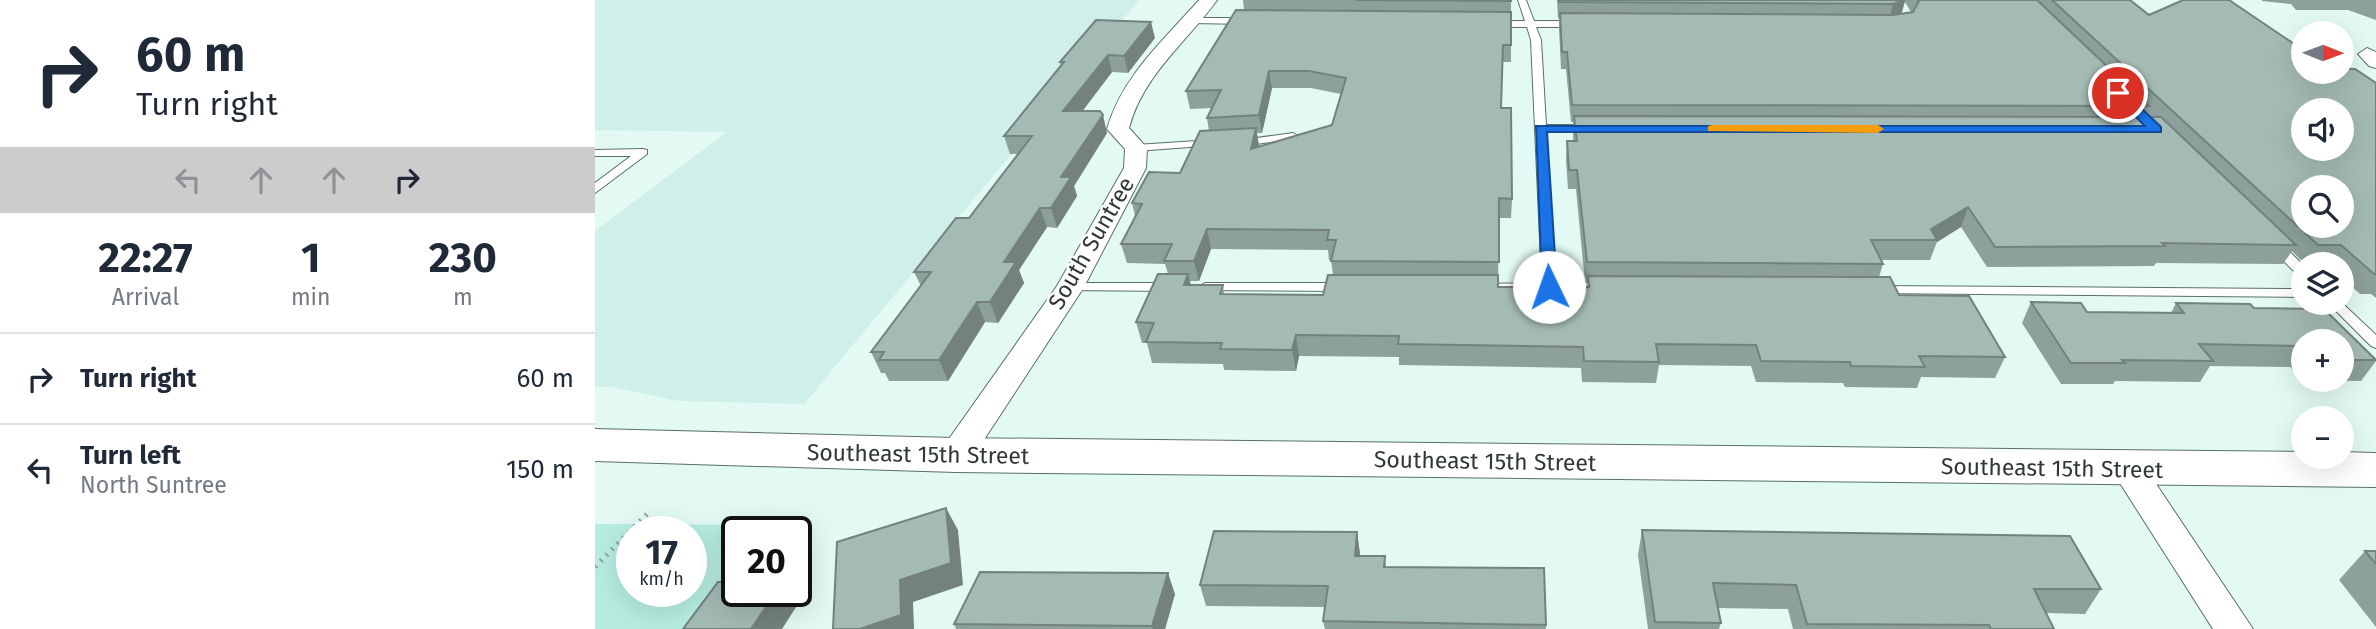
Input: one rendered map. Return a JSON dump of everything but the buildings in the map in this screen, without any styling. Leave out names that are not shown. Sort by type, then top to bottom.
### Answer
[{"type":"main road","name":"Southeast 15th Street","points":[[595,445],[956,455],[2376,470]]},
{"type":"street","name":"South Suntree","points":[[956,455],[1070,287],[1135,168],[1136,148],[1118,129],[1121,110],[1157,60],[1208,0]]},
{"type":"street","points":[[2128,469],[2234,629]]},
{"type":"lane","points":[[1467,287],[1556,287],[1541,128],[1536,40],[1522,0]]},
{"type":"lane","points":[[1192,20],[1260,21]]},
{"type":"lane","points":[[1489,23],[1585,24]]},
{"type":"lane","points":[[1541,128],[1597,128]]},
{"type":"lane","points":[[1136,148],[1185,142],[1229,143],[1293,136]]},
{"type":"lane","points":[[595,153],[643,152],[595,189]]},
{"type":"lane","points":[[2264,234],[2291,260]]},
{"type":"lane","points":[[1070,287],[1357,287]]},
{"type":"lane","points":[[1856,290],[2291,293]]},
{"type":"lane","points":[[2347,315],[2376,343]]},
{"type":"path","points":[[595,568],[647,514]]},
{"type":"shaded area","points":[[595,0],[1139,0],[804,404],[679,401],[612,387],[595,387],[595,231],[727,132],[595,130]]},
{"type":"green space","points":[[595,524],[616,524],[616,607],[707,607],[707,525],[721,525],[721,595],[696,629],[595,629]]},
{"type":"slow traffic","points":[[1713,129],[1878,129]]},
{"type":"route","points":[[1549,287],[1541,128],[2156,130],[2118,93]]}]
